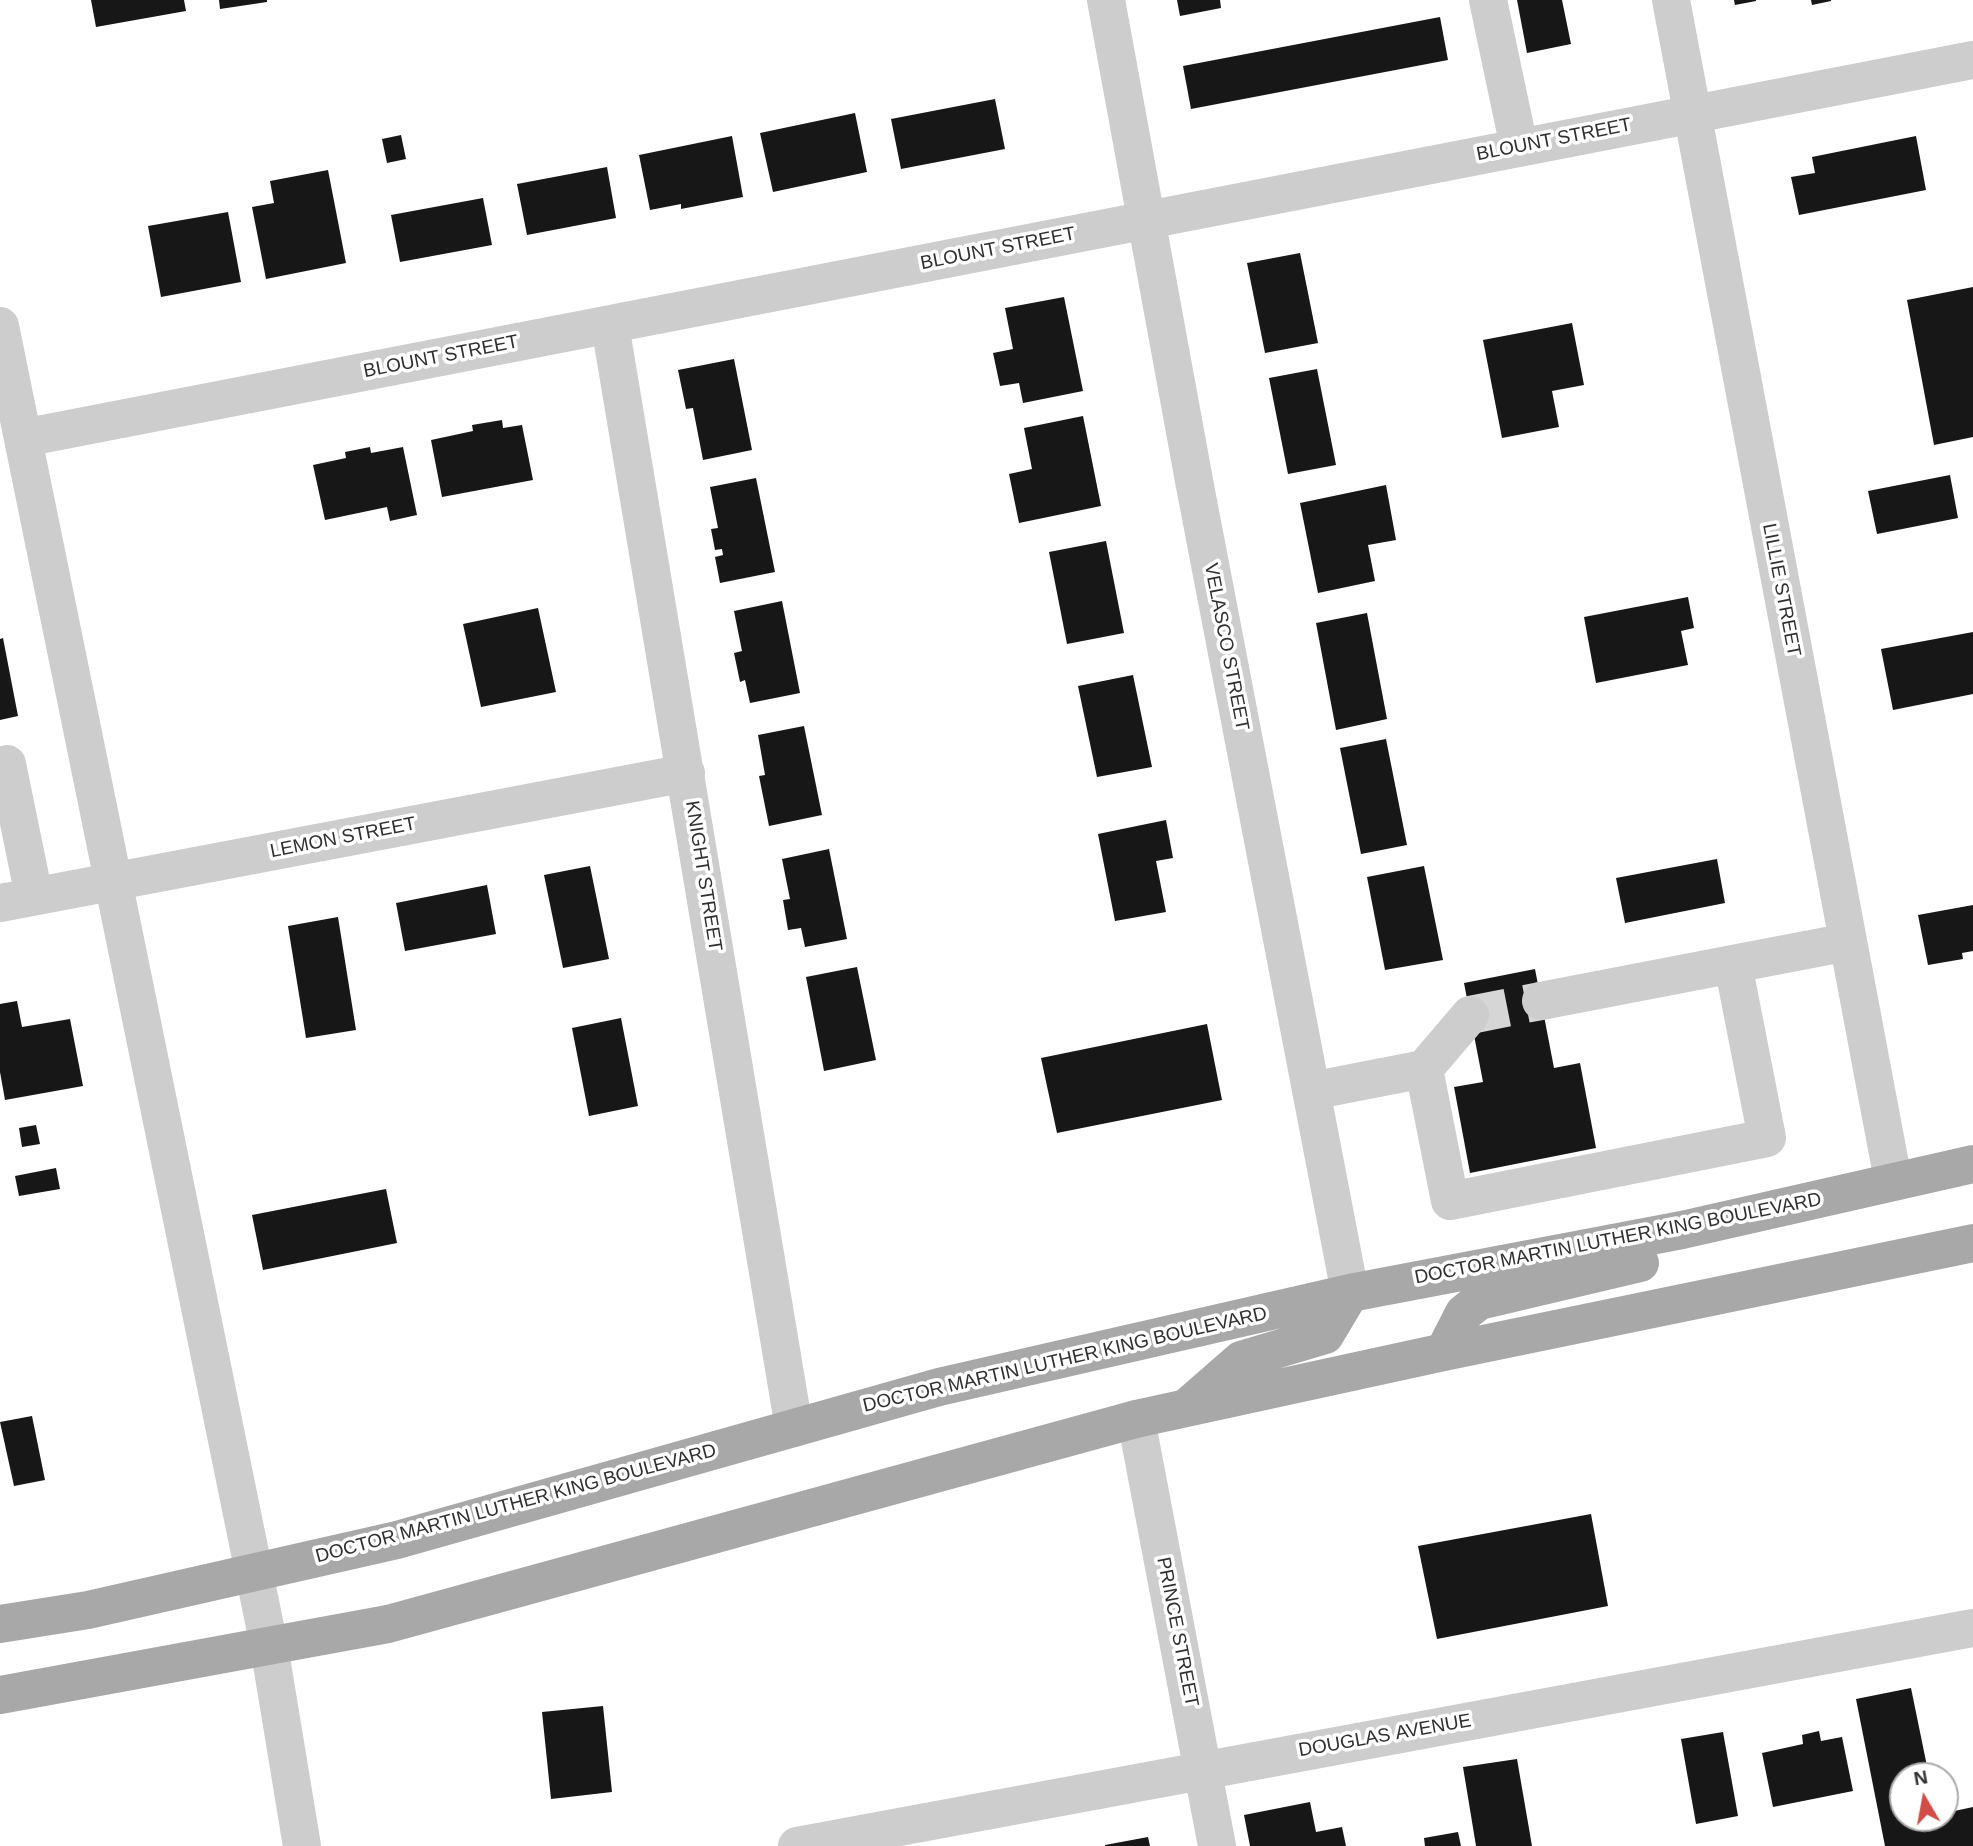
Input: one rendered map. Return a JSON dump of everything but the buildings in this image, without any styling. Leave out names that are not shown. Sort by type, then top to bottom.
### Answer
[{"type":"main road","name":"DOCTOR MARTIN LUTHER KING BOULEVARD","points":[[0,1624],[88,1610],[397,1540],[939,1387],[1350,1293],[1682,1230],[1973,1164]]},
{"type":"main road","points":[[1444,1352],[1464,1313],[1479,1301],[1652,1260],[1682,1230]]},
{"type":"main road","points":[[0,1695],[388,1624],[1136,1419],[1973,1242]]},
{"type":"main road","points":[[1185,1410],[1241,1360],[1325,1335],[1350,1293]]},
{"type":"street","name":"VELASCO STREET","points":[[1106,0],[1195,486],[1350,1293]]},
{"type":"street","points":[[1488,0],[1518,147]]},
{"type":"street","name":"LILLIE STREET","points":[[1671,0],[1893,1181]]},
{"type":"street","name":"BLOUNT STREET","points":[[23,438],[1973,60]]},
{"type":"street","name":"KNIGHT STREET","points":[[610,325],[794,1428]]},
{"type":"street","points":[[0,326],[269,1646],[302,1846]]},
{"type":"street","points":[[7,764],[17,899]]},
{"type":"street","name":"LEMON STREET","points":[[17,899],[686,773]]},
{"type":"street","points":[[1541,1001],[1848,942]]},
{"type":"street","points":[[1424,1069],[1450,1201],[1767,1138],[1733,964]]},
{"type":"street","points":[[1311,1091],[1424,1069],[1470,1015]]},
{"type":"street","name":"PRINCE STREET","points":[[1136,1419],[1217,1846]]},
{"type":"street","name":"DOUGLAS AVENUE","points":[[797,1846],[1973,1628]]},
{"type":"tunnel","points":[[1470,1015],[1541,1001]]}]
